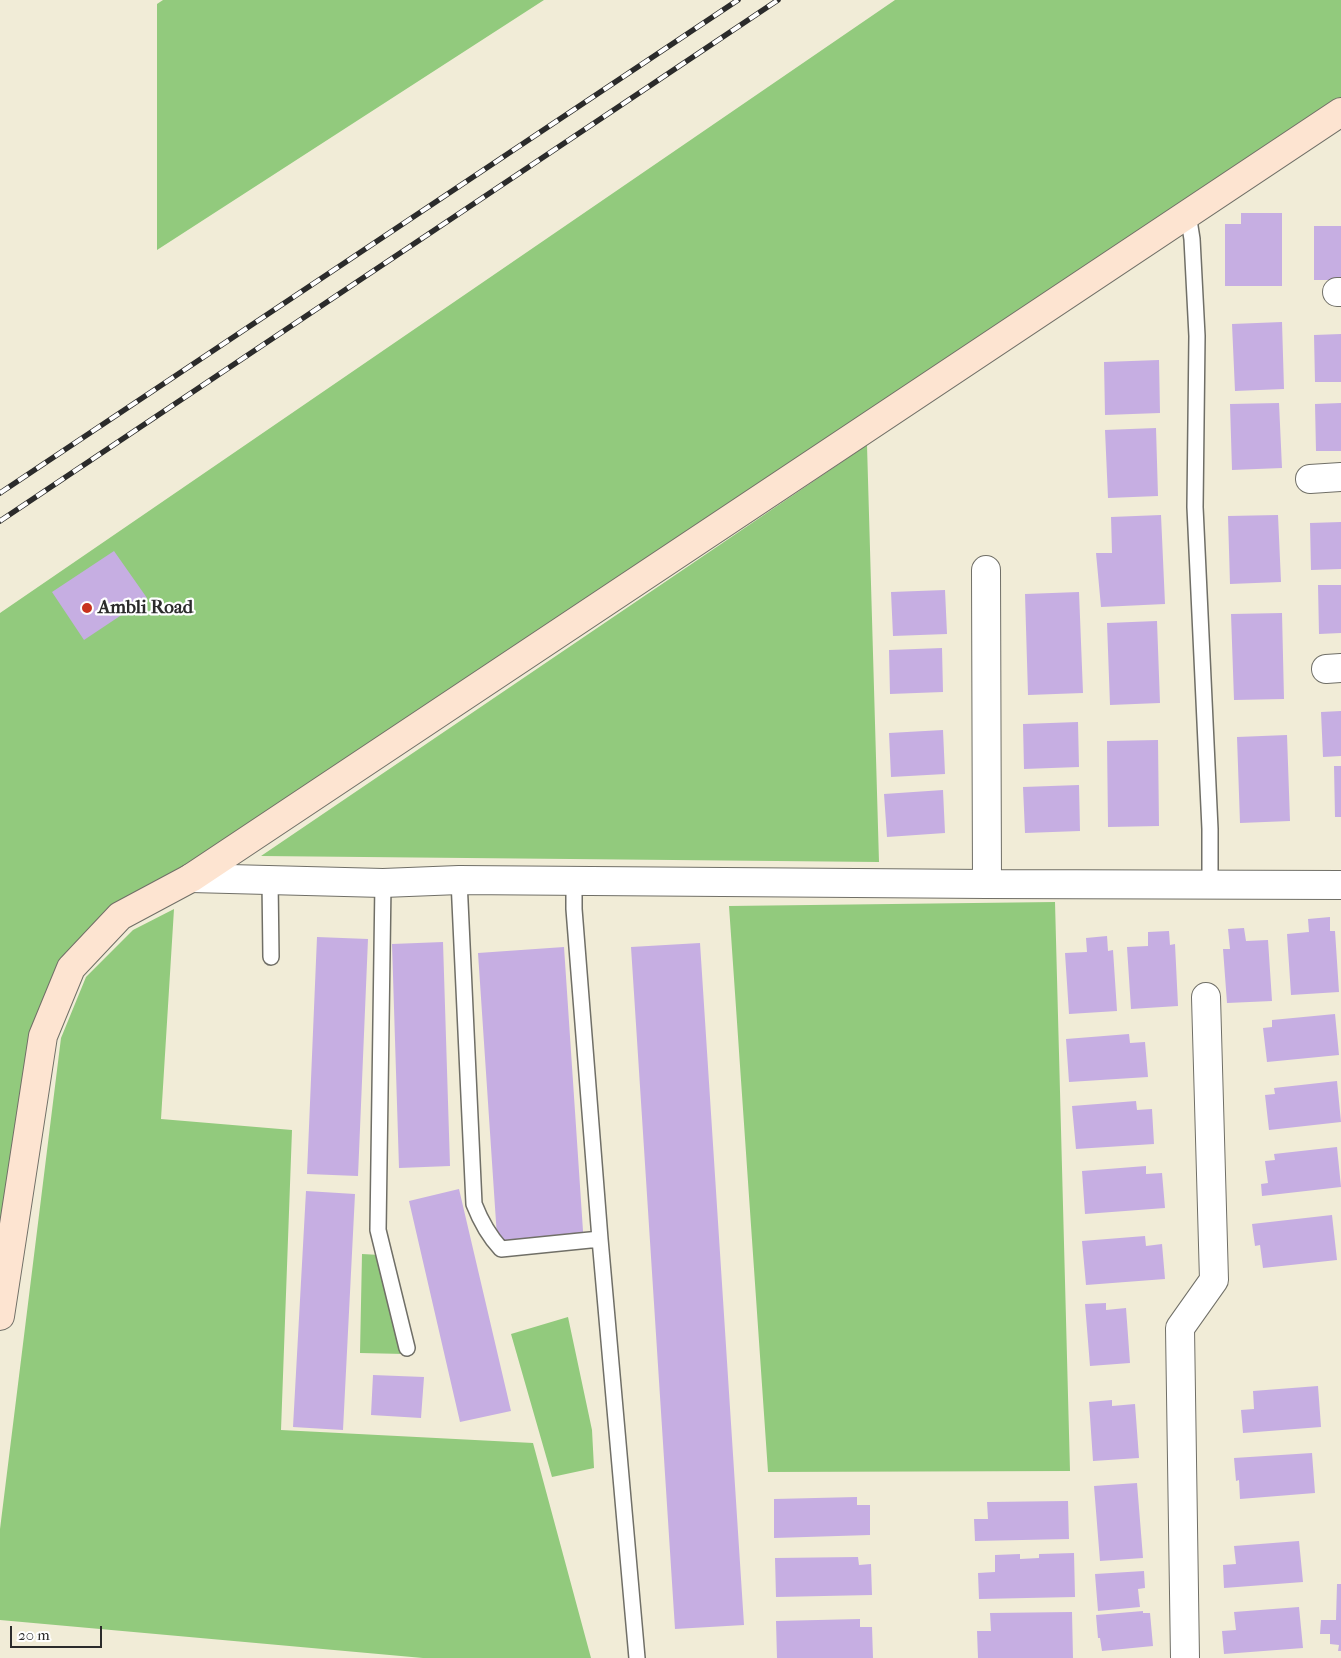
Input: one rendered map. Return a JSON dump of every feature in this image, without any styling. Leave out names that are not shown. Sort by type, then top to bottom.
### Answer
[{"type":"street","points":[[0,1316],[43,1036],[71,968],[120,916],[191,878],[1341,112]]},
{"type":"street","points":[[1310,479],[1341,478]]},
{"type":"street","points":[[986,570],[987,884]]},
{"type":"street","points":[[191,878],[383,883],[459,880],[1341,885]]},
{"type":"street","points":[[1184,1658],[1180,1328],[1214,1280],[1206,997]]},
{"type":"lane","points":[[1188,214],[1192,240],[1197,336],[1195,507],[1210,829],[1210,884]]},
{"type":"lane","points":[[270,880],[271,957]]},
{"type":"lane","points":[[459,880],[474,1204],[480,1220],[489,1236],[501,1249],[600,1239]]},
{"type":"lane","points":[[574,881],[574,909],[600,1239],[637,1658]]},
{"type":"lane","points":[[383,883],[378,1230],[408,1348]]},
{"type":"green space","points":[[163,0],[544,0],[157,250],[157,4]]},
{"type":"green space","points":[[895,0],[1341,0],[1341,104],[68,965],[0,1246],[0,613]]},
{"type":"green space","points":[[867,445],[879,862],[261,856]]},
{"type":"green space","points":[[1055,902],[1070,1471],[768,1472],[729,906]]},
{"type":"green space","points":[[174,909],[161,1119],[292,1130],[281,1430],[533,1443],[591,1658],[423,1658],[0,1620],[0,1529],[61,1038],[86,977],[133,930]]},
{"type":"green space","points":[[362,1254],[380,1255],[405,1354],[360,1353]]},
{"type":"green space","points":[[568,1317],[592,1430],[594,1468],[552,1477],[511,1334]]},
{"type":"building","points":[[1241,213],[1282,213],[1282,286],[1225,286],[1225,224],[1241,224]]},
{"type":"building","points":[[1314,226],[1341,226],[1341,280],[1314,280]]},
{"type":"building","points":[[1282,322],[1284,389],[1235,391],[1232,324]]},
{"type":"building","points":[[1341,334],[1341,382],[1315,382],[1314,335]]},
{"type":"building","points":[[1159,360],[1160,413],[1105,415],[1104,362]]},
{"type":"building","points":[[1279,403],[1282,468],[1232,470],[1230,404]]},
{"type":"building","points":[[1341,403],[1341,451],[1316,451],[1315,404]]},
{"type":"building","points":[[1156,428],[1158,496],[1108,498],[1105,430]]},
{"type":"building","points":[[1161,515],[1165,604],[1101,607],[1096,553],[1112,553],[1111,517]]},
{"type":"building","points":[[1278,515],[1281,582],[1230,584],[1228,516]]},
{"type":"building","points":[[1341,522],[1341,569],[1311,570],[1310,523]]},
{"type":"building","points":[[114,551],[147,598],[84,640],[52,592]]},
{"type":"building","points":[[1318,585],[1341,585],[1341,633],[1319,634]]},
{"type":"building","points":[[945,590],[947,634],[893,636],[891,592]]},
{"type":"building","points":[[1079,592],[1083,693],[1028,695],[1025,594]]},
{"type":"building","points":[[1282,613],[1284,699],[1234,700],[1231,614]]},
{"type":"building","points":[[1157,621],[1160,703],[1110,705],[1107,623]]},
{"type":"building","points":[[942,648],[943,692],[890,694],[889,650]]},
{"type":"building","points":[[1341,711],[1341,756],[1323,757],[1321,712]]},
{"type":"building","points":[[1078,722],[1079,767],[1024,769],[1023,724]]},
{"type":"building","points":[[943,730],[945,774],[891,777],[889,733]]},
{"type":"building","points":[[1287,735],[1290,821],[1240,823],[1237,737]]},
{"type":"building","points":[[1158,740],[1159,826],[1108,827],[1107,741]]},
{"type":"building","points":[[1334,766],[1341,766],[1341,817],[1335,817]]},
{"type":"building","points":[[1079,785],[1080,831],[1025,833],[1023,787]]},
{"type":"building","points":[[943,790],[945,833],[887,837],[884,794]]},
{"type":"building","points":[[1330,917],[1330,931],[1335,931],[1339,992],[1291,995],[1287,934],[1309,932],[1308,919]]},
{"type":"building","points":[[1244,928],[1246,941],[1268,940],[1272,1001],[1227,1003],[1223,949],[1230,949],[1228,929]]},
{"type":"building","points":[[1169,931],[1170,945],[1175,944],[1178,1006],[1131,1009],[1127,947],[1148,946],[1148,932]]},
{"type":"building","points":[[1107,936],[1108,951],[1113,950],[1117,1011],[1069,1014],[1065,953],[1087,952],[1086,938]]},
{"type":"building","points":[[317,937],[368,939],[358,1176],[307,1174]]},
{"type":"building","points":[[443,942],[450,1166],[399,1168],[392,944]]},
{"type":"building","points":[[700,943],[744,1625],[675,1629],[631,947]]},
{"type":"building","points":[[564,947],[584,1246],[498,1252],[478,953]]},
{"type":"building","points":[[1335,1014],[1339,1055],[1267,1062],[1263,1028],[1272,1027],[1272,1020]]},
{"type":"building","points":[[1129,1034],[1130,1043],[1145,1042],[1148,1077],[1069,1082],[1066,1039]]},
{"type":"building","points":[[1337,1081],[1341,1122],[1269,1130],[1265,1095],[1275,1094],[1274,1088]]},
{"type":"building","points":[[1136,1101],[1137,1110],[1152,1109],[1154,1144],[1076,1149],[1072,1106]]},
{"type":"building","points":[[1337,1147],[1341,1187],[1262,1196],[1261,1184],[1268,1183],[1265,1161],[1275,1160],[1274,1154]]},
{"type":"building","points":[[1146,1166],[1146,1174],[1162,1173],[1165,1208],[1085,1214],[1082,1171]]},
{"type":"building","points":[[459,1189],[511,1411],[460,1422],[409,1201]]},
{"type":"building","points":[[306,1191],[355,1194],[343,1430],[293,1427]]},
{"type":"building","points":[[1332,1215],[1337,1260],[1263,1268],[1260,1245],[1255,1246],[1252,1224]]},
{"type":"building","points":[[1145,1236],[1146,1246],[1162,1244],[1165,1279],[1086,1285],[1082,1241]]},
{"type":"building","points":[[1106,1303],[1106,1310],[1126,1308],[1130,1363],[1090,1366],[1085,1304]]},
{"type":"building","points":[[373,1375],[424,1377],[421,1418],[371,1415]]},
{"type":"building","points":[[1318,1386],[1321,1427],[1243,1433],[1241,1410],[1254,1409],[1253,1391]]},
{"type":"building","points":[[1112,1400],[1112,1406],[1135,1404],[1139,1458],[1093,1461],[1089,1402]]},
{"type":"building","points":[[1312,1453],[1315,1493],[1240,1499],[1239,1480],[1236,1481],[1234,1458]]},
{"type":"building","points":[[1137,1483],[1143,1558],[1100,1561],[1094,1486]]},
{"type":"building","points":[[857,1497],[857,1505],[870,1505],[870,1535],[774,1538],[774,1499]]},
{"type":"building","points":[[1068,1501],[1069,1539],[975,1541],[974,1519],[988,1519],[987,1502]]},
{"type":"building","points":[[1299,1541],[1303,1582],[1224,1588],[1223,1565],[1236,1564],[1234,1546]]},
{"type":"building","points":[[1074,1553],[1075,1597],[979,1599],[978,1573],[995,1572],[995,1555],[1020,1554],[1020,1559],[1039,1558],[1039,1554]]},
{"type":"building","points":[[858,1557],[859,1565],[871,1564],[872,1595],[776,1597],[775,1558]]},
{"type":"building","points":[[1144,1571],[1145,1588],[1138,1589],[1140,1607],[1098,1611],[1095,1574]]},
{"type":"building","points":[[1337,1584],[1341,1584],[1341,1651],[1338,1651],[1339,1645],[1330,1644],[1330,1634],[1320,1634],[1321,1620],[1336,1620]]},
{"type":"building","points":[[1299,1607],[1303,1648],[1224,1654],[1222,1631],[1236,1630],[1234,1612]]},
{"type":"building","points":[[1143,1611],[1143,1613],[1150,1613],[1153,1646],[1102,1651],[1100,1638],[1098,1638],[1096,1615]]},
{"type":"building","points":[[1072,1612],[1073,1658],[978,1658],[977,1631],[991,1631],[990,1613]]},
{"type":"building","points":[[860,1619],[860,1627],[872,1627],[873,1658],[777,1658],[776,1621]]},
{"type":"railway","points":[[0,493],[738,0]]},
{"type":"railway","points":[[0,521],[778,0]]},
{"type":"place","name":"Ambli Road","points":[[87,608]]}]
